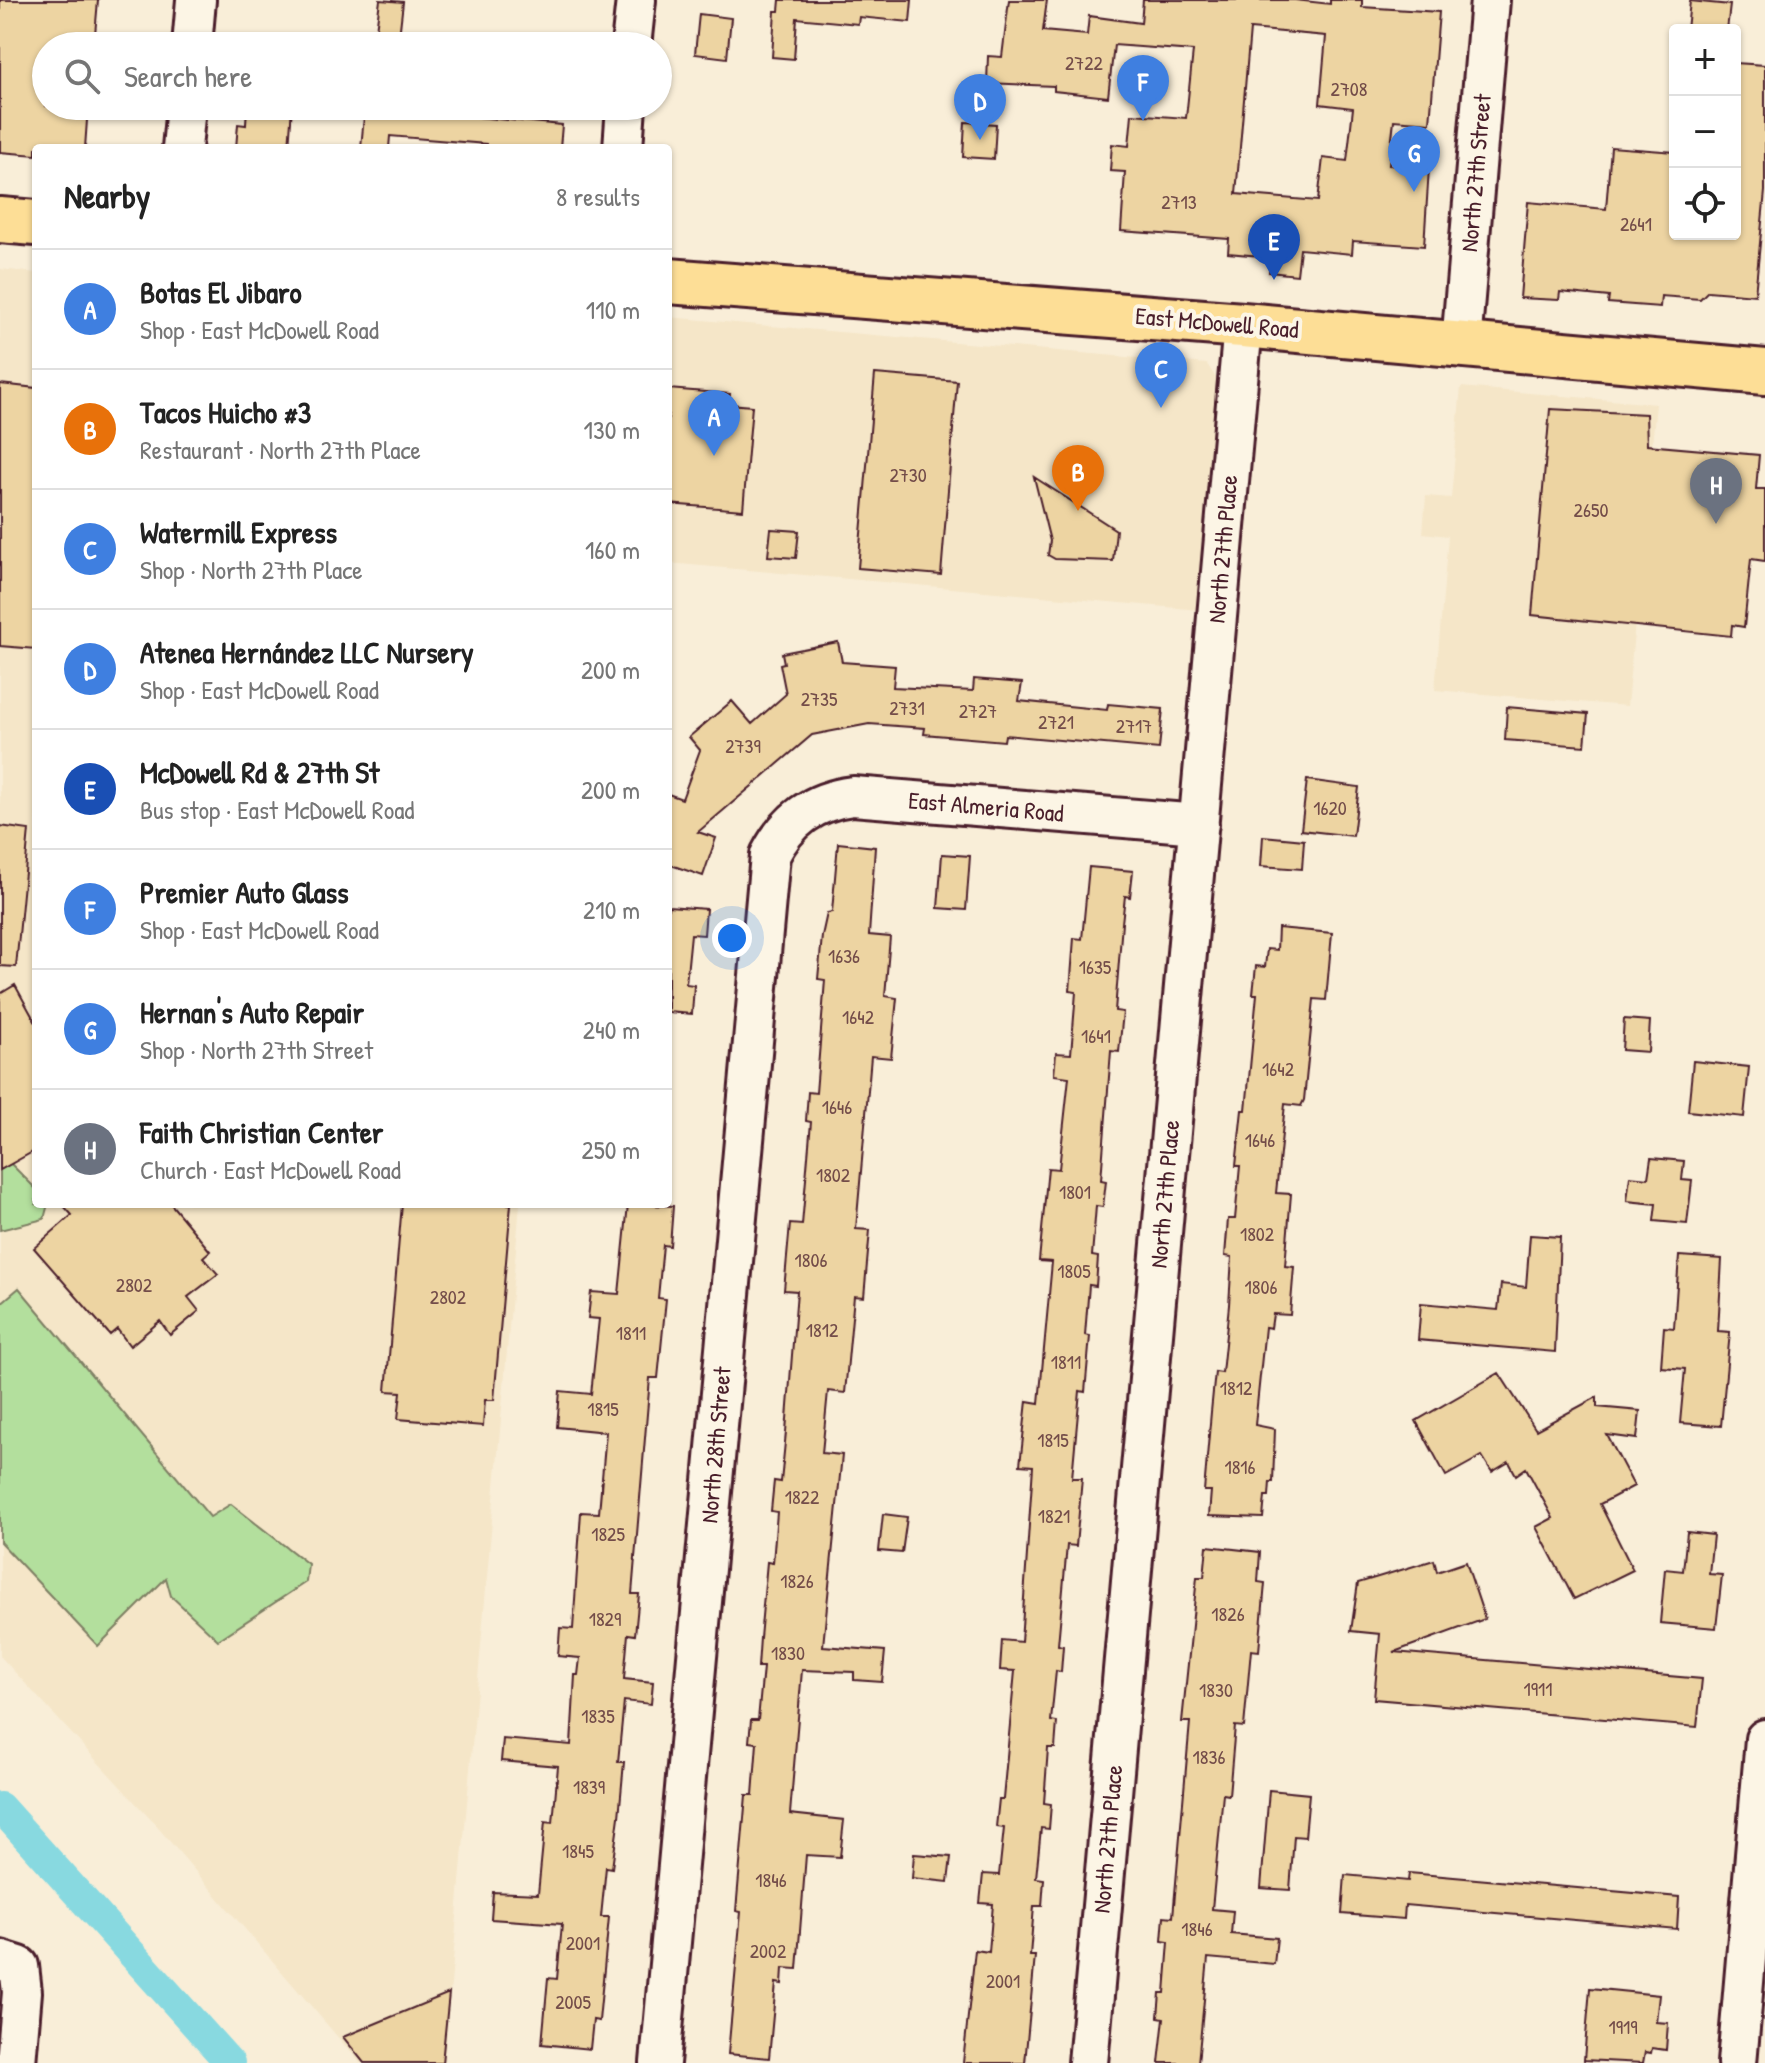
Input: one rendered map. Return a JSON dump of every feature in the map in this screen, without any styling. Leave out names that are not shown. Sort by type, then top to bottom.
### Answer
[{"type":"main road","points":[[0,220],[32,223]]},
{"type":"main road","name":"East McDowell Road","points":[[672,281],[1243,325],[1765,372]]},
{"type":"street","points":[[193,32],[196,0]]},
{"type":"street","points":[[633,32],[636,0]]},
{"type":"street","name":"North 27th Street","points":[[1461,345],[1490,0]]},
{"type":"street","points":[[182,144],[185,120]]},
{"type":"street","points":[[623,144],[625,120]]},
{"type":"street","name":"North 27th Place","points":[[1088,2063],[1243,325]]},
{"type":"street","name":"East Almeria Road","points":[[782,830],[806,810],[853,796],[1199,824]]},
{"type":"street","name":"North 28th Street","points":[[660,2063],[767,878],[770,855],[782,830]]},
{"type":"street","points":[[1737,2063],[1765,1739]]},
{"type":"street","points":[[9,1963],[22,1992],[16,2063]]},
{"type":"shaded area","points":[[0,269],[32,273],[32,1208],[520,1208],[444,2063],[360,2063],[154,1823],[0,1656]]},
{"type":"shaded area","points":[[672,317],[1207,364],[1221,386],[1200,610],[672,563]]},
{"type":"shaded area","points":[[1461,387],[1656,404],[1627,706],[1435,690],[1448,536],[1423,533],[1426,496],[1451,498]]},
{"type":"green space","points":[[0,1153],[32,1185],[32,1208],[47,1208],[44,1219],[0,1230]]},
{"type":"green space","points":[[19,1288],[210,1517],[231,1504],[308,1564],[306,1582],[218,1640],[171,1596],[166,1578],[98,1646],[0,1542],[0,1304]]},
{"type":"building","points":[[0,0],[98,0],[95,32],[32,32],[32,120],[87,120],[85,144],[32,144],[32,155],[0,152]]},
{"type":"building","points":[[380,0],[403,2],[400,32],[376,32]]},
{"type":"building","points":[[780,0],[912,0],[910,22],[859,17],[858,24],[797,18],[794,59],[772,57],[775,11],[779,11]]},
{"type":"building","points":[[1009,0],[1047,0],[1043,31],[1087,35],[1089,16],[1141,23],[1143,0],[1295,0],[1330,4],[1330,0],[1362,0],[1362,7],[1439,12],[1430,123],[1394,120],[1389,165],[1429,168],[1424,246],[1353,241],[1352,254],[1300,249],[1297,275],[1269,272],[1271,257],[1228,253],[1229,239],[1121,231],[1125,172],[1110,171],[1112,144],[1129,146],[1132,114],[1186,118],[1193,51],[1114,45],[1108,97],[1054,91],[1054,86],[987,83],[988,56],[1002,57]],"holes":[[[1250,29],[1326,36],[1320,104],[1353,108],[1347,161],[1323,158],[1318,201],[1236,194]]]},
{"type":"building","points":[[1690,1],[1730,5],[1728,24],[1688,24]]},
{"type":"building","points":[[699,14],[731,18],[727,58],[695,54]]},
{"type":"building","points":[[1741,63],[1765,65],[1765,191],[1755,295],[1708,291],[1700,299],[1661,296],[1660,307],[1608,303],[1609,297],[1560,292],[1559,300],[1520,298],[1528,202],[1606,209],[1611,147],[1669,152],[1669,240],[1741,240]]},
{"type":"building","points":[[246,120],[291,120],[289,144],[236,144],[238,124],[246,125]]},
{"type":"building","points":[[364,120],[509,120],[562,125],[560,144],[486,144],[390,136],[389,144],[361,144]]},
{"type":"building","points":[[965,122],[996,124],[994,159],[963,157]]},
{"type":"building","points":[[875,374],[957,381],[941,575],[858,568]]},
{"type":"building","points":[[0,384],[32,388],[32,649],[0,646]]},
{"type":"building","points":[[672,389],[730,394],[729,404],[752,406],[743,510],[672,504]]},
{"type":"building","points":[[1550,409],[1646,414],[1647,445],[1759,455],[1756,489],[1765,489],[1765,561],[1751,559],[1744,627],[1732,625],[1731,636],[1532,615]]},
{"type":"building","points":[[1034,477],[1116,530],[1113,561],[1055,559],[1048,555],[1050,541]]},
{"type":"building","points":[[771,529],[799,531],[796,558],[768,556]]},
{"type":"building","points":[[838,642],[842,662],[895,666],[893,687],[973,691],[974,679],[1022,683],[1019,701],[1107,710],[1108,704],[1163,709],[1159,749],[1005,735],[1004,741],[924,734],[925,728],[869,724],[812,735],[698,832],[716,838],[703,876],[672,865],[672,795],[682,799],[700,750],[689,737],[732,701],[752,724],[786,694],[780,664],[784,663],[782,653]]},
{"type":"building","points":[[1507,707],[1588,714],[1585,746],[1505,740]]},
{"type":"building","points":[[1307,780],[1359,787],[1353,836],[1301,830]]},
{"type":"building","points":[[0,826],[29,830],[16,967],[0,966]]},
{"type":"building","points":[[1263,836],[1304,840],[1302,869],[1261,866]]},
{"type":"building","points":[[838,843],[875,847],[869,935],[890,937],[885,996],[897,998],[891,1058],[871,1056],[856,1229],[870,1230],[864,1297],[854,1296],[845,1393],[828,1391],[822,1453],[842,1455],[823,1646],[885,1651],[882,1682],[854,1680],[854,1672],[802,1670],[790,1814],[844,1820],[840,1857],[806,1855],[797,1969],[783,1968],[782,1984],[776,1983],[769,2058],[728,2054],[741,1912],[736,1911],[746,1795],[753,1795],[757,1743],[749,1742],[751,1720],[758,1720],[763,1667],[758,1667],[760,1638],[767,1562],[773,1563],[777,1512],[771,1511],[774,1481],[781,1482],[786,1432],[797,1291],[784,1290],[790,1224],[802,1225],[811,1122],[806,1121],[808,1092],[816,1093],[825,980],[818,979],[822,936],[827,913],[832,912]]},
{"type":"building","points":[[942,854],[970,856],[966,910],[938,908]]},
{"type":"building","points":[[1089,867],[1133,871],[1130,897],[1125,896],[1122,923],[1115,1011],[1123,1012],[1119,1052],[1111,1051],[1101,1180],[1106,1181],[1103,1207],[1096,1206],[1092,1256],[1098,1257],[1096,1286],[1089,1285],[1085,1335],[1090,1336],[1085,1392],[1080,1391],[1072,1478],[1082,1478],[1076,1546],[1067,1545],[1058,1645],[1063,1646],[1061,1672],[1056,1671],[1051,1721],[1057,1722],[1055,1748],[1048,1748],[1044,1803],[1051,1804],[1049,1829],[1041,1828],[1036,1878],[1044,1879],[1042,1906],[1034,1906],[1030,1956],[1035,1956],[1025,2063],[963,2063],[975,1950],[989,1952],[993,1904],[980,1903],[983,1874],[999,1875],[1004,1828],[996,1827],[999,1799],[1003,1799],[1015,1671],[1000,1670],[1002,1640],[1021,1642],[1033,1466],[1020,1465],[1027,1401],[1039,1403],[1052,1262],[1039,1261],[1048,1168],[1059,1169],[1069,1077],[1054,1075],[1056,1053],[1071,1054],[1076,992],[1070,991],[1074,938],[1082,939]]},
{"type":"building","points":[[672,906],[706,909],[704,935],[691,934],[686,984],[694,985],[692,1014],[672,1012]]},
{"type":"building","points":[[1278,928],[1332,933],[1326,1000],[1314,999],[1304,1100],[1301,1106],[1285,1104],[1276,1193],[1291,1194],[1285,1266],[1294,1267],[1290,1315],[1273,1314],[1271,1328],[1265,1327],[1255,1425],[1275,1429],[1273,1482],[1270,1482],[1269,1496],[1265,1496],[1263,1518],[1209,1516],[1211,1491],[1204,1491],[1215,1372],[1222,1373],[1229,1305],[1232,1257],[1225,1256],[1228,1219],[1235,1219],[1240,1166],[1236,1166],[1242,1110],[1246,1110],[1257,994],[1253,994],[1256,966],[1265,967],[1267,949],[1277,950]]},
{"type":"building","points":[[15,985],[32,1016],[32,1152],[0,1170],[0,994]]},
{"type":"building","points":[[1624,1019],[1650,1021],[1648,1052],[1622,1050]]},
{"type":"building","points":[[1693,1061],[1749,1067],[1744,1117],[1688,1111]]},
{"type":"building","points":[[1651,1158],[1684,1161],[1682,1180],[1692,1181],[1687,1224],[1654,1221],[1656,1204],[1627,1201],[1630,1176],[1648,1178]]},
{"type":"building","points":[[673,1206],[670,1246],[663,1245],[658,1298],[666,1299],[658,1378],[650,1378],[632,1594],[639,1594],[635,1635],[628,1634],[624,1679],[653,1682],[651,1704],[624,1701],[618,1762],[624,1762],[619,1817],[612,1868],[606,1867],[601,1917],[609,1917],[599,2021],[593,2020],[590,2049],[542,2044],[548,1978],[557,1979],[562,1924],[491,1919],[493,1892],[538,1894],[545,1822],[553,1823],[558,1766],[501,1761],[503,1739],[571,1745],[575,1675],[578,1675],[580,1658],[558,1656],[560,1628],[573,1629],[581,1512],[599,1513],[606,1432],[557,1427],[560,1391],[591,1394],[599,1319],[588,1318],[591,1292],[619,1294],[628,1208]]},
{"type":"building","points":[[66,1208],[174,1208],[210,1251],[203,1257],[218,1274],[188,1297],[199,1311],[170,1335],[160,1321],[130,1346],[117,1329],[110,1335],[34,1248],[72,1215]]},
{"type":"building","points":[[402,1208],[511,1208],[494,1400],[485,1400],[483,1426],[398,1419],[401,1392],[386,1391]]},
{"type":"building","points":[[1530,1235],[1560,1237],[1555,1352],[1418,1340],[1421,1303],[1498,1310],[1501,1284],[1526,1287]]},
{"type":"building","points":[[1679,1256],[1722,1259],[1718,1331],[1730,1332],[1721,1426],[1680,1423],[1685,1369],[1661,1367],[1664,1327],[1674,1328]]},
{"type":"building","points":[[1499,1373],[1536,1430],[1597,1397],[1597,1407],[1640,1411],[1637,1439],[1607,1435],[1634,1486],[1600,1504],[1633,1570],[1574,1599],[1536,1527],[1553,1518],[1526,1468],[1516,1475],[1509,1462],[1492,1472],[1482,1456],[1446,1476],[1416,1421]]},
{"type":"building","points":[[883,1514],[907,1517],[902,1553],[879,1551]]},
{"type":"building","points":[[1687,1532],[1713,1535],[1709,1574],[1722,1575],[1716,1628],[1660,1623],[1665,1569],[1683,1571]]},
{"type":"building","points":[[1207,1546],[1260,1552],[1258,1582],[1265,1583],[1259,1651],[1251,1650],[1244,1727],[1235,1726],[1229,1795],[1223,1794],[1212,1909],[1233,1911],[1231,1934],[1277,1938],[1274,1964],[1208,1958],[1198,2063],[1159,2063],[1164,2018],[1158,2017],[1160,1993],[1165,1993],[1169,1942],[1162,1941],[1164,1916],[1173,1917],[1190,1722],[1182,1722],[1197,1577],[1204,1577]]},
{"type":"building","points":[[1434,1560],[1437,1572],[1466,1562],[1485,1619],[1394,1652],[1702,1679],[1697,1727],[1374,1699],[1380,1634],[1351,1631],[1358,1583]]},
{"type":"building","points":[[1269,1790],[1309,1794],[1305,1837],[1294,1836],[1290,1890],[1261,1888]]},
{"type":"building","points":[[914,1854],[951,1857],[948,1882],[912,1878]]},
{"type":"building","points":[[1409,1873],[1679,1897],[1677,1929],[1405,1905],[1404,1919],[1342,1914],[1345,1875],[1408,1881]]},
{"type":"building","points":[[1590,1988],[1659,1995],[1656,2022],[1668,2023],[1666,2050],[1652,2048],[1651,2053],[1645,2052],[1643,2063],[1584,2060]]},
{"type":"building","points":[[449,1993],[442,2063],[364,2063],[343,2037]]},
{"type":"waterway","points":[[0,1807],[230,2063]]},
{"type":"place","name":"Premier Auto Glass","points":[[1143,121]]},
{"type":"place","name":"Atenea Hernández LLC Nursery","points":[[980,140]]},
{"type":"place","name":"Hernan's Auto Repair","points":[[1414,192]]},
{"type":"place","name":"McDowell Rd & 27th St","points":[[1274,280]]},
{"type":"place","name":"Watermill Express","points":[[1161,408]]},
{"type":"place","name":"Botas El Jibaro","points":[[714,456]]},
{"type":"place","name":"Tacos Huicho #3","points":[[1078,511]]},
{"type":"place","name":"Faith Christian Center","points":[[1716,524]]}]
